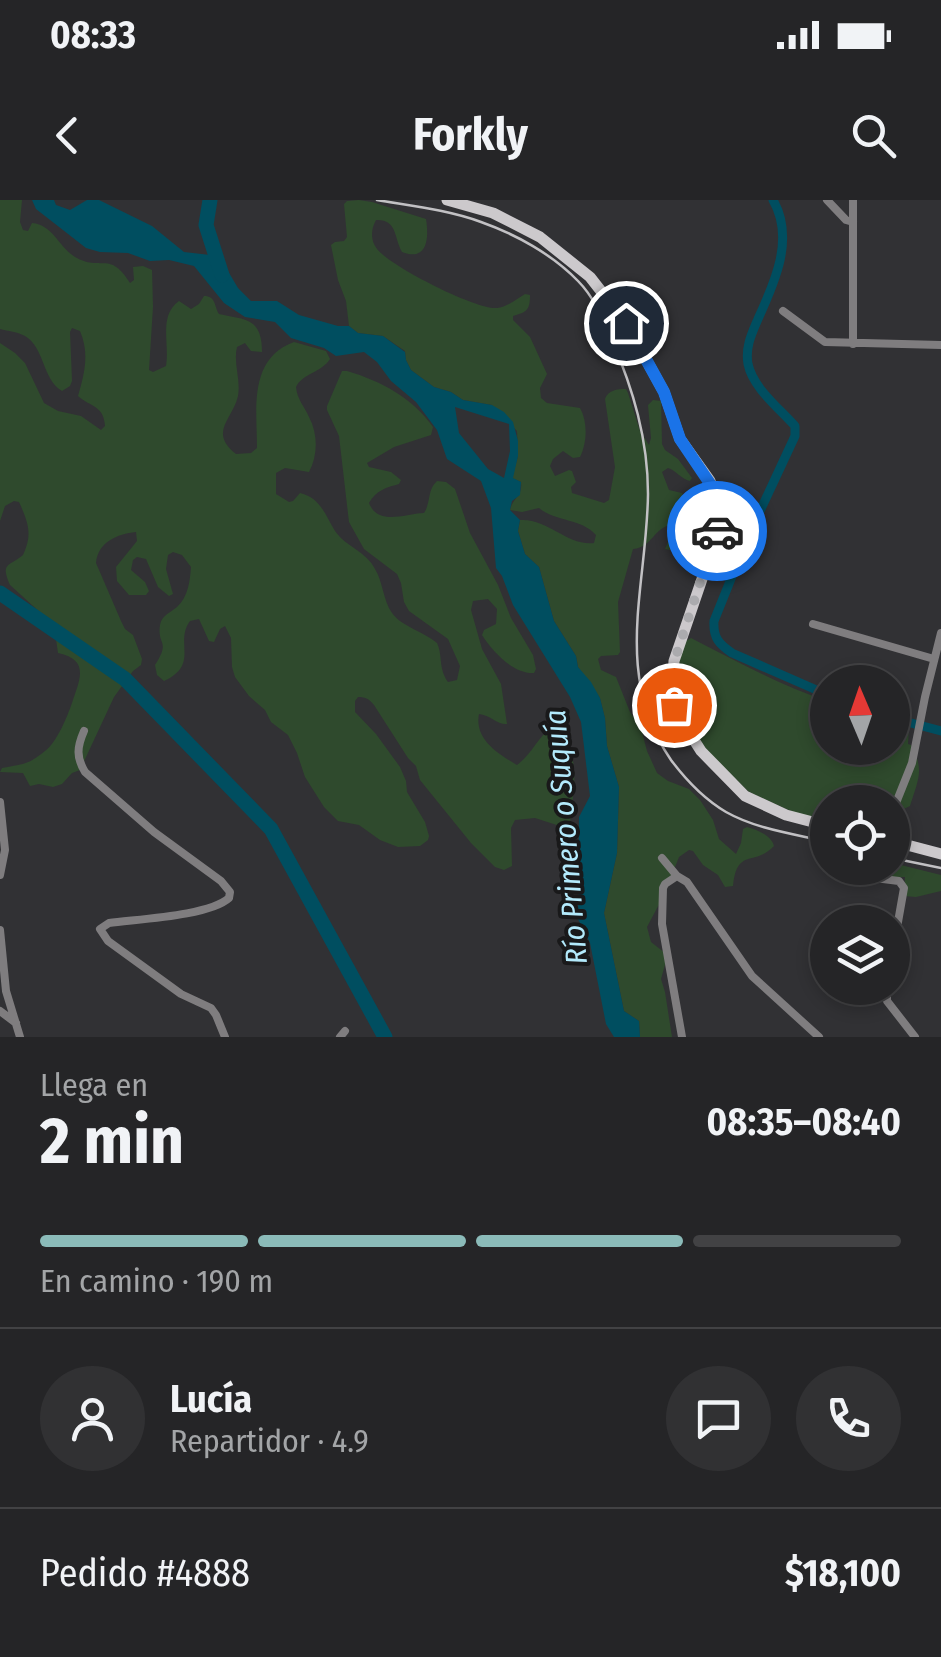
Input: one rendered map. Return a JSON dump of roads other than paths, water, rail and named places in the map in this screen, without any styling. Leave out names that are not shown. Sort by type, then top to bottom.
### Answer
[{"type":"main road","points":[[447,200],[493,213],[540,236],[590,278],[626,323],[664,392],[680,439],[710,482],[719,509],[714,541],[674,662],[672,693],[678,715],[701,751],[746,796],[774,811],[810,821]]},
{"type":"main road","points":[[910,846],[941,854]]},
{"type":"street","points":[[827,200],[853,222]]},
{"type":"street","points":[[853,200],[853,344]]},
{"type":"street","points":[[784,312],[819,339],[832,344],[941,345]]},
{"type":"street","points":[[813,624],[934,659]]},
{"type":"street","points":[[903,785],[912,764],[941,633]]},
{"type":"street","points":[[84,731],[77,751],[85,772],[230,892],[229,898],[217,906],[104,926],[101,933],[181,994],[212,1008],[225,1037]]},
{"type":"street","points":[[0,802],[5,850],[0,875]]},
{"type":"street","points":[[662,858],[687,882],[752,976],[820,1037]]},
{"type":"street","points":[[677,876],[663,888],[662,924],[682,1037]]},
{"type":"street","points":[[0,930],[6,991],[20,1037]]},
{"type":"street","points":[[890,1005],[915,1037]]},
{"type":"street","points":[[0,1011],[16,1023]]},
{"type":"water","points":[[32,200],[54,200],[56,205],[70,210],[87,200],[99,200],[152,226],[184,252],[219,256],[238,288],[251,301],[277,301],[299,315],[349,326],[358,333],[383,336],[405,352],[411,370],[434,387],[463,400],[492,405],[513,422],[518,456],[513,478],[521,482],[520,495],[512,501],[510,510],[520,520],[518,531],[525,554],[539,567],[554,621],[600,698],[605,718],[607,746],[619,787],[617,853],[604,913],[624,1011],[639,1021],[640,1037],[614,1037],[606,1024],[590,943],[578,919],[579,817],[590,796],[581,722],[496,568],[491,508],[481,481],[447,459],[437,430],[416,402],[364,352],[336,356],[291,338],[275,322],[245,317],[224,303],[194,266],[86,248],[36,209]],"holes":[[[455,407],[509,424],[510,451],[504,478],[488,469],[459,433]]]},
{"type":"waterway","points":[[210,200],[206,225],[222,275]]},
{"type":"waterway","points":[[773,200],[782,229],[780,260],[751,335],[747,358],[755,381],[795,426],[795,436],[747,539],[714,627],[718,640],[732,653],[810,687]]},
{"type":"waterway","points":[[0,593],[125,679],[271,829],[385,1037]]},
{"type":"waterway","points":[[910,723],[941,731]]},
{"type":"railway","points":[[377,200],[456,214],[507,232],[557,262],[589,294],[626,377],[645,454],[648,494],[637,630],[642,695],[653,728],[671,760],[718,807],[762,827],[810,838]]},
{"type":"railway","points":[[910,862],[941,868]]},
{"type":"water label","name":"Río Primero o Suquía","points":[[566,837]]}]
